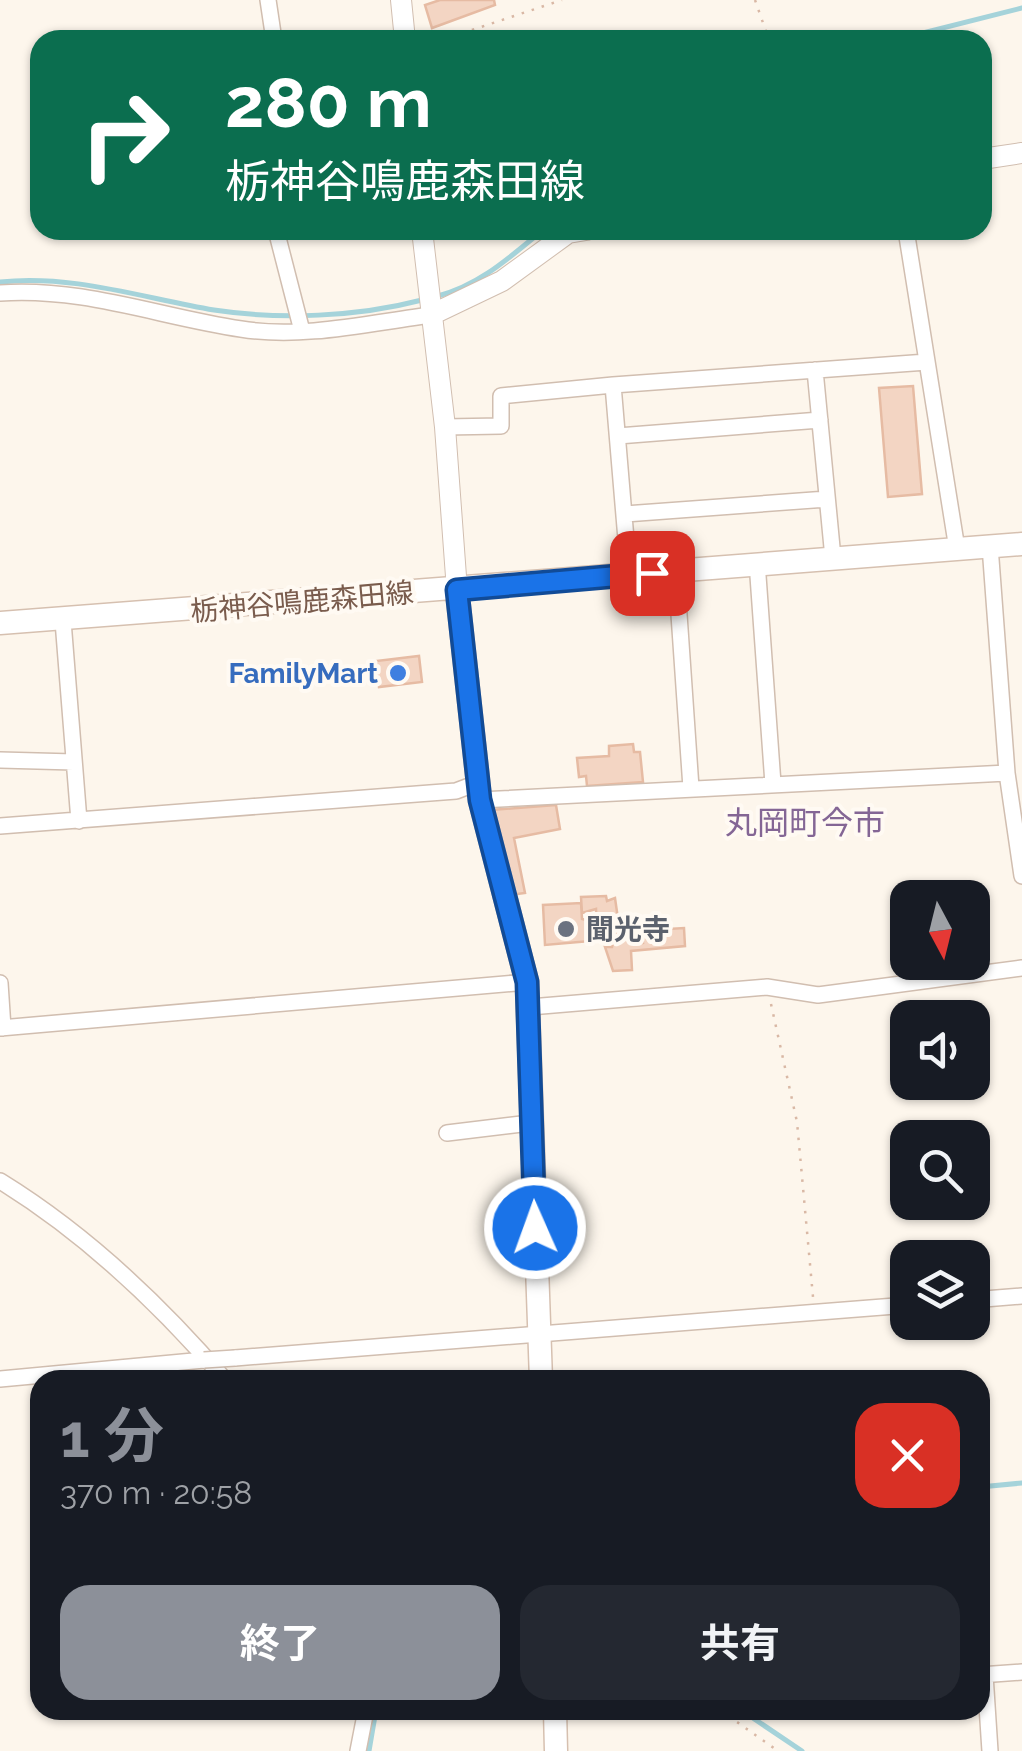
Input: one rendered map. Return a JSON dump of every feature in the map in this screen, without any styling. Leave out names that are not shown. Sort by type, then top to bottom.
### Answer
[{"type":"main road","name":"栃神谷鳴鹿森田線","points":[[0,623],[1022,544]]},
{"type":"main road","points":[[457,590],[478,791],[530,1007],[530,1123],[541,1370]]},
{"type":"main road","points":[[555,1720],[556,1751]]},
{"type":"street","points":[[268,0],[272,30]]},
{"type":"street","points":[[402,0],[404,30]]},
{"type":"street","points":[[992,158],[1022,153]]},
{"type":"street","points":[[279,240],[302,332]]},
{"type":"street","points":[[423,240],[445,427],[457,590]]},
{"type":"street","points":[[0,293],[40,291],[143,307],[244,330],[302,332],[430,304],[502,281],[558,240]]},
{"type":"street","points":[[908,240],[957,549]]},
{"type":"street","points":[[445,427],[501,426],[501,396],[927,362]]},
{"type":"street","points":[[815,370],[834,558]]},
{"type":"street","points":[[613,385],[629,574]]},
{"type":"street","points":[[618,436],[820,420]]},
{"type":"street","points":[[625,514],[828,500]]},
{"type":"street","points":[[990,546],[1022,876]]},
{"type":"street","points":[[757,562],[773,784]]},
{"type":"street","points":[[676,571],[690,788]]},
{"type":"street","points":[[63,621],[78,821]]},
{"type":"street","points":[[0,760],[74,762]]},
{"type":"street","points":[[0,826],[456,791],[1013,782]]},
{"type":"street","points":[[530,1007],[767,988],[818,995],[1022,968]]},
{"type":"street","points":[[0,983],[1,1028],[527,982]]},
{"type":"street","points":[[447,1133],[530,1123]]},
{"type":"street","points":[[0,1181],[89,1243],[186,1334],[216,1370]]},
{"type":"street","points":[[990,1299],[1022,1296]]},
{"type":"street","points":[[102,1370],[890,1306]]},
{"type":"street","points":[[0,1380],[30,1377]]},
{"type":"street","points":[[990,1674],[1022,1672]]},
{"type":"street","points":[[358,1751],[364,1720]]},
{"type":"street","points":[[987,1720],[990,1751]]},
{"type":"path","points":[[472,30],[562,0]]},
{"type":"path","points":[[756,0],[766,30]]},
{"type":"path","points":[[767,988],[797,1122],[815,1312]]},
{"type":"path","points":[[734,1720],[778,1751]]},
{"type":"building","points":[[440,0],[494,0],[495,5],[432,28],[425,5]]},
{"type":"building","points":[[913,386],[922,494],[888,497],[879,388]]},
{"type":"building","points":[[419,656],[422,682],[379,687],[376,661]]},
{"type":"building","points":[[633,744],[634,752],[640,752],[643,782],[587,786],[586,776],[579,777],[577,758],[609,756],[609,746]]},
{"type":"building","points":[[556,805],[560,829],[514,838],[525,893],[509,895],[491,810]]},
{"type":"building","points":[[606,896],[607,901],[615,898],[619,926],[633,929],[634,944],[643,943],[642,936],[652,935],[652,930],[684,928],[685,946],[631,951],[632,970],[613,971],[605,947],[612,947],[615,933],[597,934],[596,909],[582,913],[581,897]]},
{"type":"building","points":[[581,903],[582,919],[595,922],[596,934],[590,941],[545,945],[543,905]]},
{"type":"waterway","points":[[935,30],[1022,8]]},
{"type":"waterway","points":[[438,296],[481,277],[531,240]]},
{"type":"waterway","points":[[0,282],[81,284],[214,310],[265,315],[345,313],[422,300]]},
{"type":"waterway","points":[[990,1486],[1022,1483]]},
{"type":"waterway","points":[[369,1751],[374,1720]]},
{"type":"waterway","points":[[756,1720],[802,1751]]},
{"type":"place","name":"FamilyMart","points":[[398,673]]},
{"type":"place","name":"聞光寺","points":[[566,929]]},
{"type":"district","name":"丸岡町今市","points":[[805,822]]},
{"type":"route","points":[[535,1228],[530,1123],[533,1062],[527,982],[480,800],[457,590],[652,573]]}]
